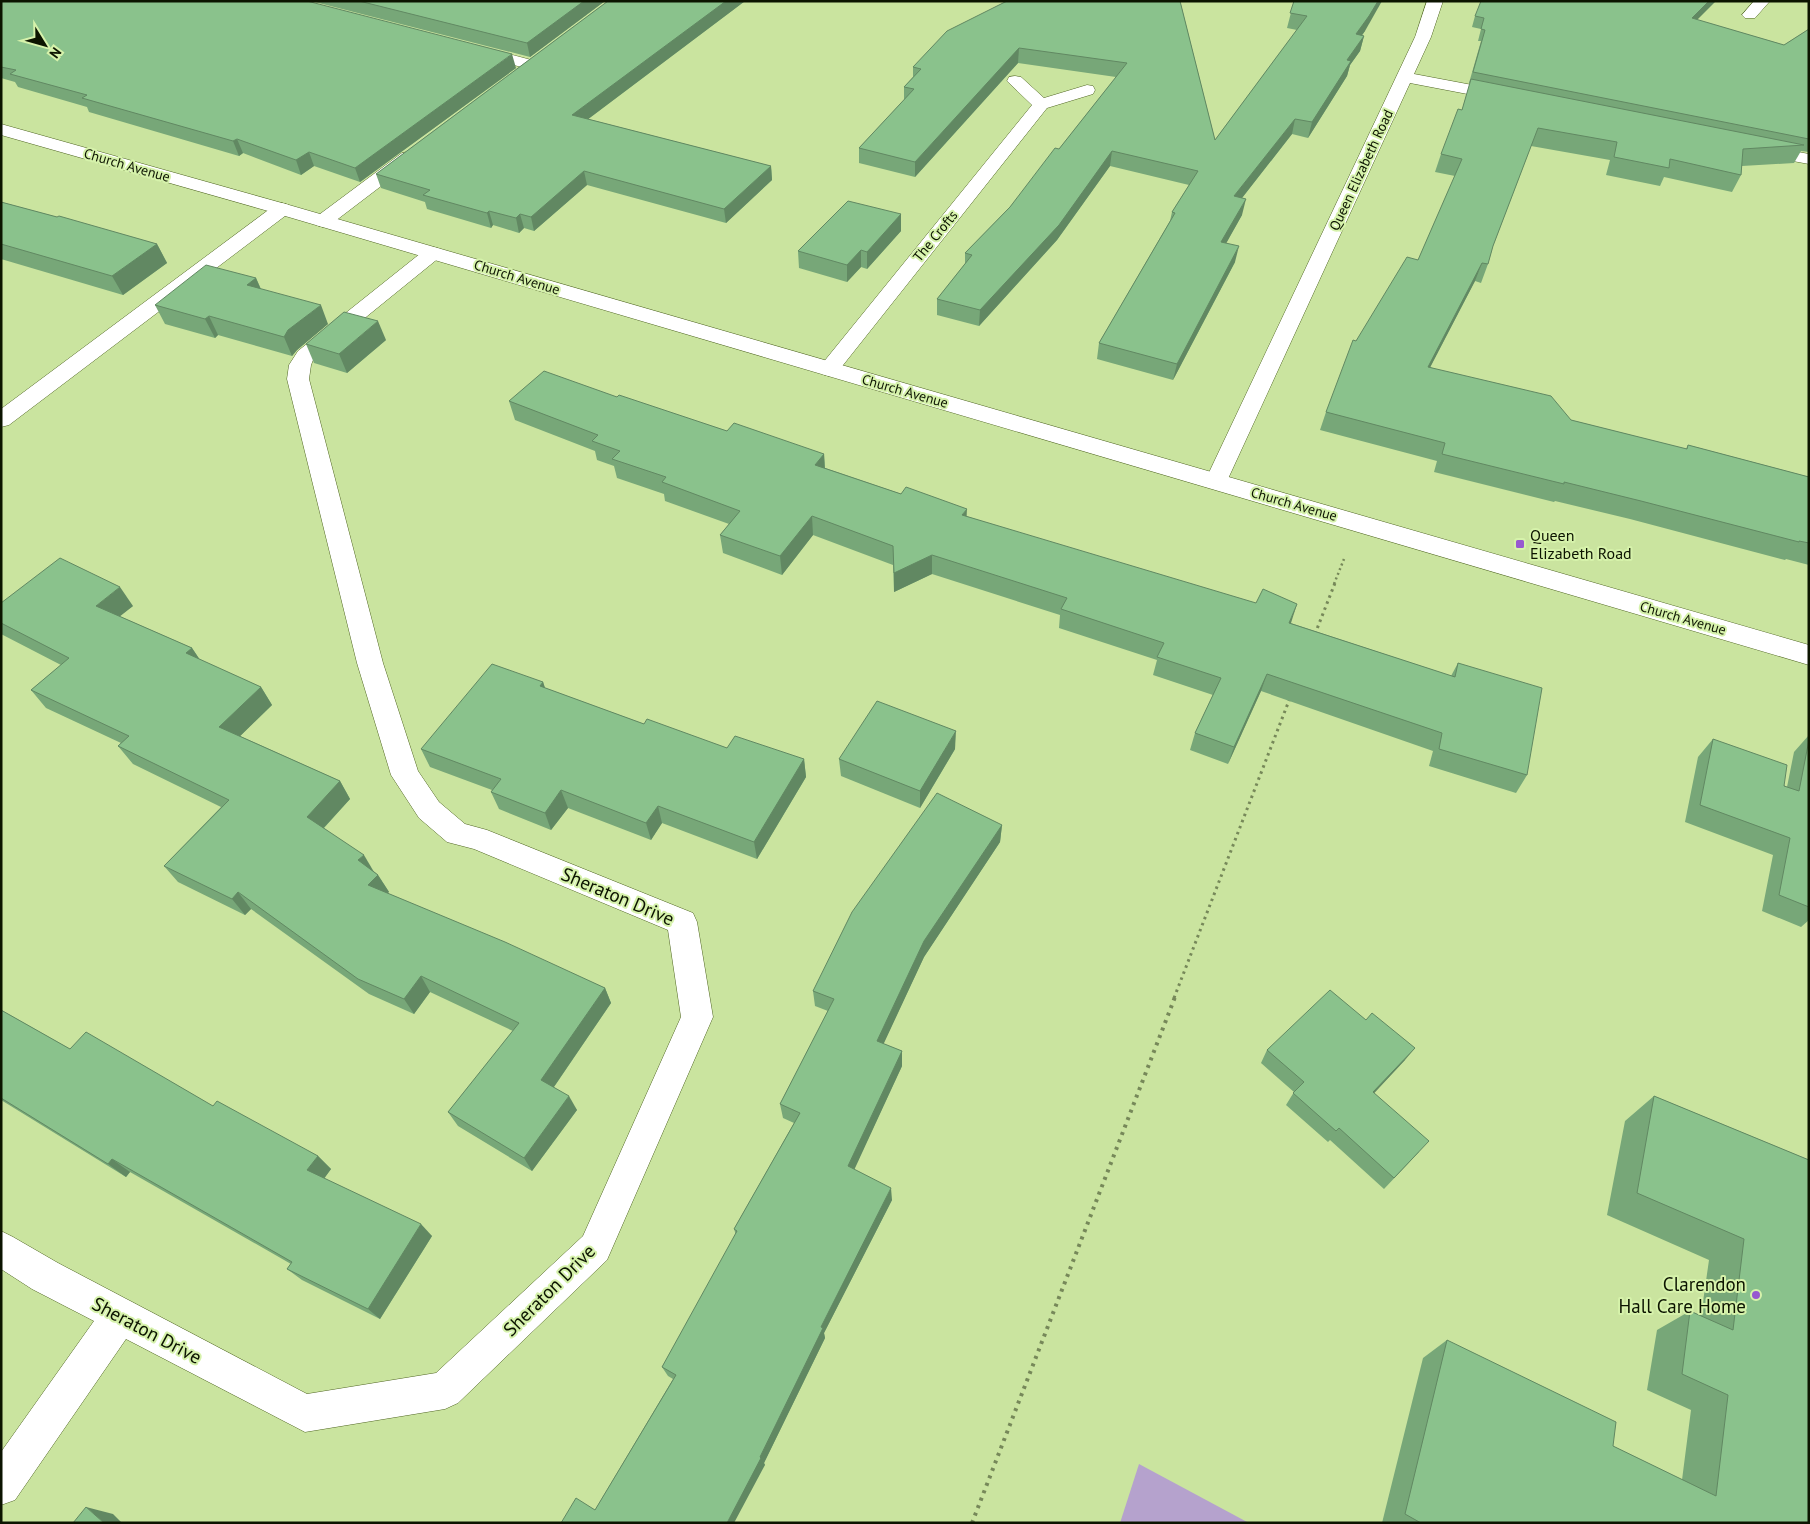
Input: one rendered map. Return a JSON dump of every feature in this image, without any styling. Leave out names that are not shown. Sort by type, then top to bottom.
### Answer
[{"type":"street","name":"Queen Elizabeth Road","points":[[1216,481],[1405,77],[1423,37],[1435,1]]},
{"type":"street","points":[[1750,15],[1763,1]]},
{"type":"street","points":[[467,48],[532,65]]},
{"type":"street","points":[[517,76],[548,54]]},
{"type":"street","points":[[1405,77],[1518,99]]},
{"type":"street","points":[[1015,81],[1040,104],[1087,90]]},
{"type":"street","name":"The Crofts","points":[[829,369],[1040,104]]},
{"type":"street","name":"Church Avenue","points":[[1,129],[282,209],[1809,655]]},
{"type":"street","points":[[1746,147],[1809,159]]},
{"type":"street","points":[[323,221],[418,150]]},
{"type":"street","points":[[1,420],[282,209]]},
{"type":"street","name":"Sheraton Drive","points":[[1,1249],[45,1276],[306,1413],[445,1390],[595,1248],[697,1016],[682,922],[478,838],[457,834],[429,810],[405,775],[370,663],[298,379],[300,365],[305,356],[433,253]]},
{"type":"street","points":[[1,1486],[120,1316]]},
{"type":"path","points":[[1311,643],[1358,523]]},
{"type":"path","points":[[972,1523],[1293,690]]},
{"type":"shaded area","points":[[1139,1464],[1249,1523],[1120,1523]]},
{"type":"building","points":[[1,1],[307,1],[512,54],[355,168],[309,152],[296,160],[237,139],[233,141],[82,98],[87,95],[10,74],[16,70],[1,67]]},
{"type":"building","points":[[359,1],[584,1],[527,43]]},
{"type":"building","points":[[608,1],[726,1],[572,115],[771,166],[724,209],[584,171],[531,217],[520,214],[516,218],[489,211],[487,213],[423,195],[430,190],[376,174]]},
{"type":"building","points":[[1007,1],[1180,1],[1215,140],[1307,16],[1290,13],[1294,1],[1378,1],[1356,34],[1364,36],[1347,60],[1351,61],[1312,122],[1295,119],[1234,196],[1246,199],[1221,242],[1239,246],[1177,364],[1099,343],[1175,213],[1172,212],[1198,171],[1112,151],[1059,225],[980,310],[937,299],[972,255],[965,253],[1010,207],[1055,148],[1059,149],[1127,63],[1019,48],[915,162],[859,148],[914,89],[904,87],[921,69],[913,67],[947,31]]},
{"type":"building","points":[[1481,1],[1709,1],[1692,18],[1784,45],[1809,29],[1809,139],[1473,72],[1485,30],[1481,29],[1484,18],[1475,16]]},
{"type":"building","points":[[1471,79],[1804,145],[1743,149],[1741,175],[1670,159],[1669,168],[1614,157],[1617,142],[1538,128],[1493,246],[1488,264],[1482,263],[1428,367],[1551,396],[1571,420],[1687,449],[1688,445],[1809,477],[1809,543],[1564,482],[1564,484],[1442,454],[1445,443],[1326,412],[1353,340],[1356,341],[1407,257],[1418,260],[1462,159],[1441,154],[1458,109],[1462,110]]},
{"type":"building","points":[[848,201],[901,214],[867,252],[861,250],[847,265],[798,251]]},
{"type":"building","points":[[1,202],[59,216],[157,244],[112,276],[1,244]]},
{"type":"building","points":[[206,265],[256,278],[247,285],[321,305],[288,330],[284,337],[209,316],[205,319],[155,305]]},
{"type":"building","points":[[344,312],[378,321],[339,354],[306,344]]},
{"type":"building","points":[[544,371],[617,397],[619,395],[727,431],[734,423],[824,454],[815,465],[901,494],[906,487],[967,509],[962,515],[1256,603],[1263,589],[1297,604],[1289,623],[1455,677],[1458,663],[1542,688],[1527,775],[1439,749],[1442,733],[1267,674],[1234,747],[1195,733],[1221,678],[1157,657],[1164,643],[1061,609],[1067,598],[932,555],[894,573],[893,546],[812,516],[780,556],[720,535],[740,511],[662,482],[666,477],[612,459],[620,451],[592,441],[598,435],[509,401]]},
{"type":"building","points":[[60,558],[120,587],[96,606],[192,648],[186,653],[261,687],[219,727],[340,781],[307,817],[364,855],[358,860],[378,875],[368,885],[505,942],[605,988],[541,1080],[569,1096],[524,1158],[448,1112],[519,1023],[421,976],[404,999],[358,979],[238,892],[232,899],[164,866],[229,800],[118,746],[129,736],[31,690],[69,658],[1,623],[1,603]]},
{"type":"building","points":[[492,664],[543,682],[540,686],[644,724],[647,719],[727,748],[735,736],[804,759],[754,842],[658,806],[646,823],[561,790],[545,813],[491,792],[501,779],[421,749]]},
{"type":"building","points":[[877,701],[956,731],[920,791],[839,759]]},
{"type":"building","points":[[1713,739],[1787,765],[1784,786],[1799,791],[1809,740],[1809,907],[1779,895],[1790,838],[1700,805]]},
{"type":"building","points":[[937,793],[1002,825],[924,941],[877,1041],[902,1051],[848,1166],[891,1188],[821,1327],[823,1328],[761,1458],[727,1523],[561,1523],[576,1498],[595,1510],[676,1375],[662,1367],[737,1231],[734,1229],[800,1113],[780,1104],[834,999],[813,991],[852,912]]},
{"type":"building","points":[[1330,990],[1366,1020],[1372,1013],[1415,1048],[1373,1092],[1429,1141],[1394,1178],[1339,1128],[1336,1131],[1293,1093],[1304,1082],[1267,1050]]},
{"type":"building","points":[[1,1010],[70,1049],[86,1032],[213,1106],[217,1101],[318,1156],[307,1170],[421,1224],[368,1309],[287,1269],[292,1262],[112,1159],[108,1164],[1,1098]]},
{"type":"building","name":"Clarendon Hall Care Home","points":[[1654,1096],[1809,1160],[1809,1523],[1421,1523],[1405,1514],[1447,1340],[1616,1422],[1613,1446],[1716,1496],[1728,1395],[1682,1374],[1690,1311],[1733,1330],[1744,1239],[1637,1193]]},
{"type":"building","points":[[86,1507],[104,1523],[73,1523]]},
{"type":"place","name":"Queen Elizabeth Road","points":[[1520,544]]},
{"type":"place","name":"Clarendon Hall Care Home","points":[[1756,1295]]}]
